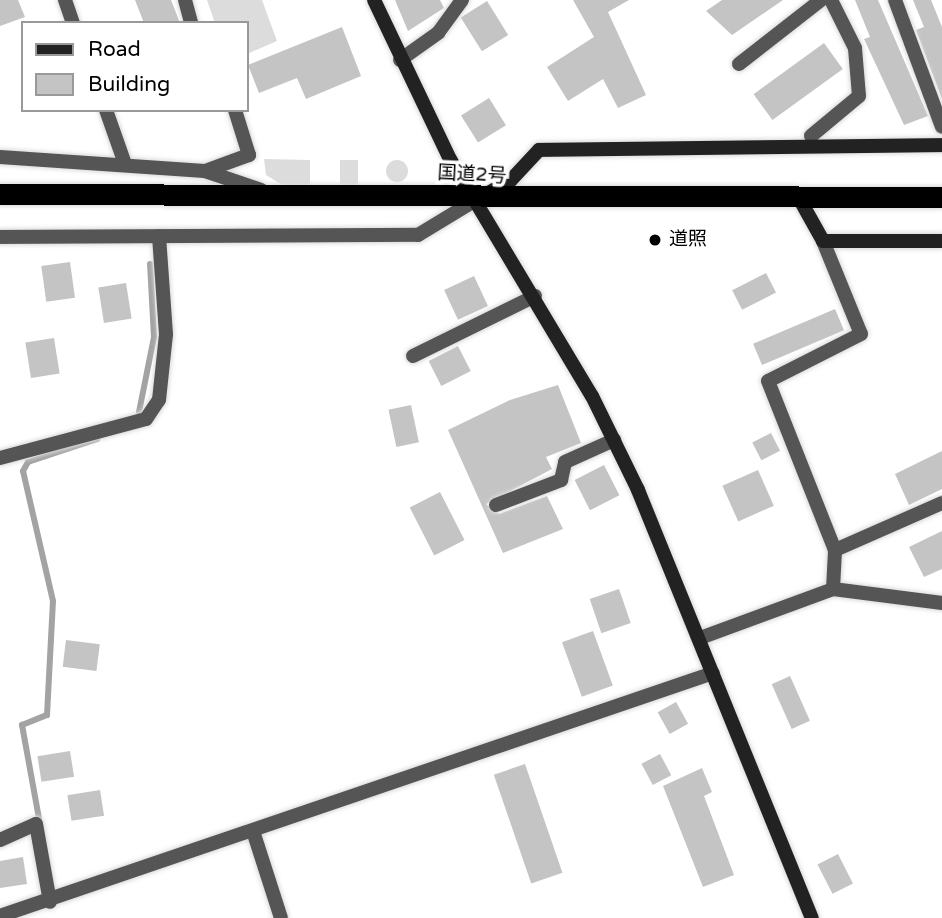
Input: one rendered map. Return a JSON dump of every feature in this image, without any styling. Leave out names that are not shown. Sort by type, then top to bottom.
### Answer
[{"type":"highway","name":"国道2号","points":[[0,194],[417,194],[474,201],[942,197]]},
{"type":"street","points":[[65,0],[72,21]]},
{"type":"street","points":[[185,0],[190,21]]},
{"type":"street","points":[[374,0],[400,60],[474,201],[535,296],[614,440],[700,638],[813,918]]},
{"type":"street","points":[[400,60],[438,33],[462,0]]},
{"type":"street","points":[[739,64],[821,0]]},
{"type":"street","points":[[811,136],[859,96],[855,48],[831,0]]},
{"type":"street","points":[[895,0],[942,127]]},
{"type":"street","points":[[107,112],[125,164]]},
{"type":"street","points":[[205,172],[249,155],[236,112]]},
{"type":"street","points":[[0,237],[418,235],[511,180],[538,150],[942,145]]},
{"type":"street","points":[[0,157],[125,164],[205,172],[274,194]]},
{"type":"street","points":[[800,198],[823,242],[861,334],[768,380],[835,551],[833,589]]},
{"type":"street","points":[[0,458],[146,419],[159,400],[166,334],[159,236]]},
{"type":"street","points":[[823,242],[942,241]]},
{"type":"street","points":[[413,356],[535,296]]},
{"type":"street","points":[[496,505],[561,480],[565,462],[614,440]]},
{"type":"street","points":[[835,551],[942,503]]},
{"type":"street","points":[[700,638],[833,589],[942,603]]},
{"type":"street","points":[[0,916],[254,834],[713,673]]},
{"type":"street","points":[[0,839],[36,824],[50,902]]},
{"type":"street","points":[[254,834],[281,918]]},
{"type":"shaded area","points":[[207,0],[262,0],[277,41],[248,54],[248,21],[214,21]]},
{"type":"shaded area","points":[[264,159],[310,160],[310,186],[284,186],[266,175]]},
{"type":"shaded area","points":[[340,160],[358,160],[358,185],[340,185]]},
{"type":"shaded area","points":[[397,160],[405,163],[408,171],[405,179],[397,182],[389,179],[386,171],[389,163]]},
{"type":"building","points":[[0,0],[18,0],[25,17],[0,26]]},
{"type":"building","points":[[135,0],[171,0],[179,21],[143,21]]},
{"type":"building","points":[[395,0],[440,0],[444,8],[408,31]]},
{"type":"building","points":[[573,0],[629,0],[608,12],[646,95],[618,108],[603,79],[568,101],[547,67],[594,37]]},
{"type":"building","points":[[722,0],[783,0],[732,35],[706,11]]},
{"type":"building","points":[[855,0],[878,0],[928,116],[904,125],[864,39],[870,37]]},
{"type":"building","points":[[913,0],[931,0],[942,27],[942,99],[916,30],[924,27]]},
{"type":"building","points":[[487,1],[508,35],[482,51],[461,17]]},
{"type":"building","points":[[342,27],[361,76],[306,99],[297,78],[259,93],[248,65]]},
{"type":"building","points":[[824,43],[843,69],[772,120],[754,94]]},
{"type":"building","points":[[489,98],[506,125],[478,143],[461,115]]},
{"type":"building","points":[[70,262],[75,298],[46,302],[41,266]]},
{"type":"building","points":[[766,273],[776,293],[742,310],[732,290]]},
{"type":"building","points":[[474,276],[488,306],[458,320],[444,290]]},
{"type":"building","points":[[126,283],[132,319],[104,323],[98,287]]},
{"type":"building","points":[[835,309],[844,330],[762,365],[753,344]]},
{"type":"building","points":[[54,338],[60,374],[31,378],[25,343]]},
{"type":"building","points":[[458,346],[471,371],[441,386],[429,361]]},
{"type":"building","points":[[558,385],[581,443],[546,457],[552,469],[486,504],[499,514],[547,496],[563,529],[503,553],[448,430],[510,400]]},
{"type":"building","points":[[411,405],[419,442],[396,447],[389,410]]},
{"type":"building","points":[[771,433],[780,451],[761,460],[752,443]]},
{"type":"building","points":[[942,451],[942,489],[909,505],[895,474]]},
{"type":"building","points":[[604,465],[619,495],[590,510],[575,480]]},
{"type":"building","points":[[758,470],[774,506],[738,521],[722,486]]},
{"type":"building","points":[[440,492],[465,540],[434,556],[410,507]]},
{"type":"building","points":[[942,531],[942,569],[924,577],[909,547]]},
{"type":"building","points":[[619,589],[631,623],[601,633],[590,599]]},
{"type":"building","points":[[593,631],[613,686],[582,697],[562,642]]},
{"type":"building","points":[[66,640],[100,644],[96,671],[63,667]]},
{"type":"building","points":[[790,676],[810,721],[792,729],[772,684]]},
{"type":"building","points":[[676,702],[688,724],[670,734],[658,712]]},
{"type":"building","points":[[70,751],[74,777],[41,782],[37,756]]},
{"type":"building","points":[[660,754],[671,775],[653,785],[641,764]]},
{"type":"building","points":[[525,764],[562,873],[531,883],[494,775]]},
{"type":"building","points":[[702,768],[712,792],[704,796],[734,875],[703,887],[663,786]]},
{"type":"building","points":[[100,790],[104,816],[71,821],[67,795]]},
{"type":"building","points":[[838,854],[853,883],[832,894],[818,864]]},
{"type":"building","points":[[23,857],[27,884],[0,888],[0,861]]},
{"type":"waterway","points":[[139,412],[154,337],[150,264]]},
{"type":"waterway","points":[[40,824],[22,725],[47,715],[53,601],[23,471],[28,462],[97,439]]},
{"type":"place","name":"道照","points":[[655,240]]}]
